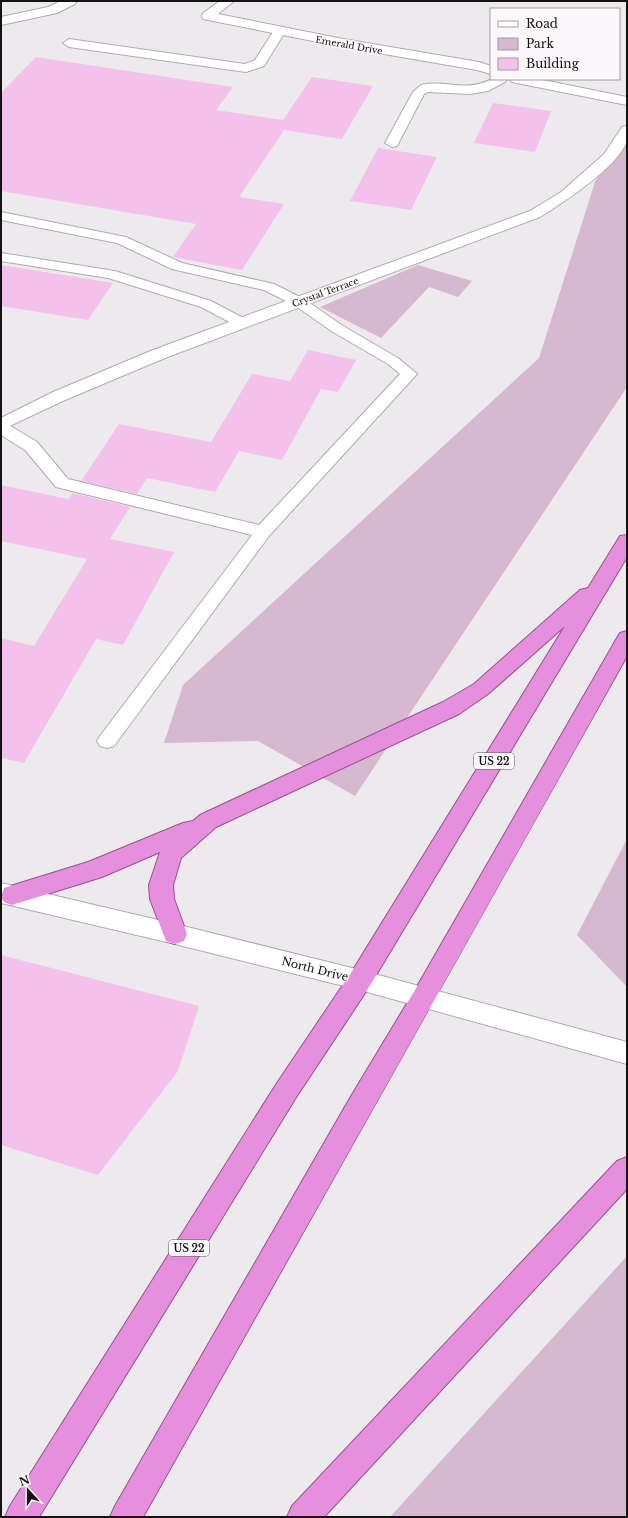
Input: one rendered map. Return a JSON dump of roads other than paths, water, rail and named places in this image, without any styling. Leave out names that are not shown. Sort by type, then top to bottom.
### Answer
[{"type":"highway","name":"US 22","points":[[21,1517],[286,1091],[360,980],[627,541]]},
{"type":"highway","points":[[7,894],[94,870],[208,821],[451,708],[481,689],[603,581]]},
{"type":"highway","points":[[126,1517],[359,1106],[424,998],[627,638]]},
{"type":"highway","points":[[175,934],[162,898],[162,880],[171,853],[208,821]]},
{"type":"highway","points":[[303,1517],[627,1170]]},
{"type":"street","points":[[1,21],[52,10],[71,1]]},
{"type":"street","name":"Emerald Drive","points":[[228,1],[208,16],[366,49],[479,66],[490,70]]},
{"type":"street","points":[[522,80],[627,101]]},
{"type":"street","name":"Crystal Terrace","points":[[1,425],[59,396],[159,354],[535,214],[566,196],[609,157],[627,131]]},
{"type":"street","name":"North Drive","points":[[7,894],[360,980],[627,1053]]},
{"type":"lane","points":[[69,43],[246,68],[260,63],[279,32]]},
{"type":"lane","points":[[392,143],[419,92],[425,88],[470,90],[484,88],[499,80]]},
{"type":"lane","points":[[1,216],[121,240],[177,266],[269,287],[299,302],[338,329],[393,361],[409,374],[263,532],[107,741]]},
{"type":"lane","points":[[1,257],[110,274],[206,304],[242,323]]},
{"type":"lane","points":[[1,428],[31,446],[62,483],[263,532]]}]
